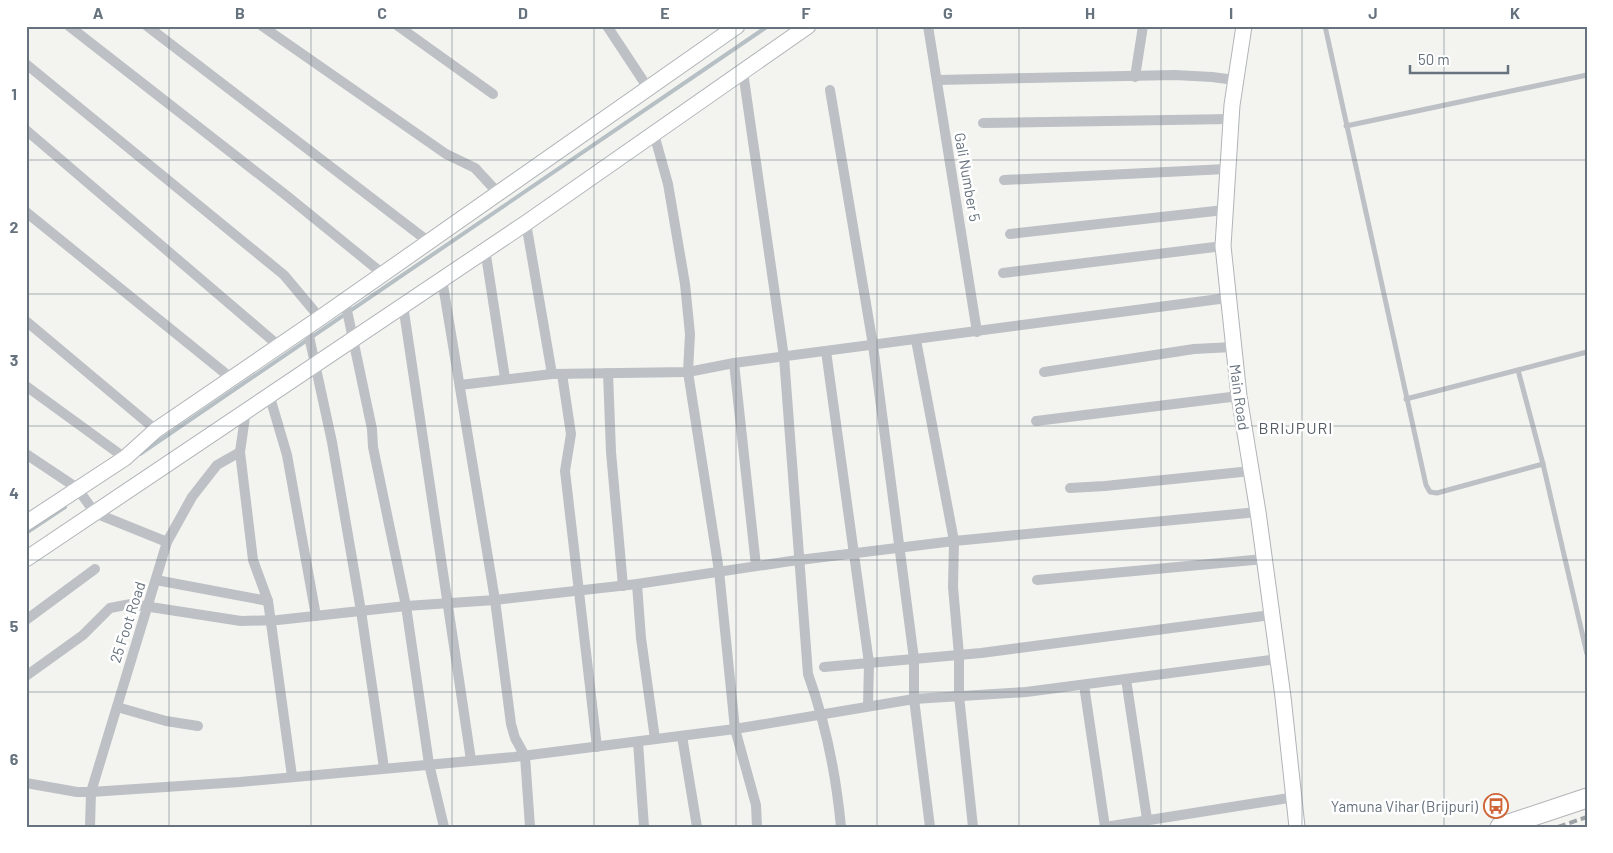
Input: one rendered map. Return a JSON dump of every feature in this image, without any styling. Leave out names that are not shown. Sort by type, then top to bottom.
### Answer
[{"type":"highway","points":[[1500,827],[1587,798]]},
{"type":"street","points":[[69,26],[287,196],[383,274]]},
{"type":"street","points":[[147,26],[429,242]]},
{"type":"street","points":[[262,26],[446,154],[475,168],[498,193]]},
{"type":"street","points":[[398,26],[493,94]]},
{"type":"street","points":[[607,26],[648,88]]},
{"type":"street","points":[[26,523],[125,458],[156,430],[345,301],[737,26]]},
{"type":"street","points":[[26,559],[526,222],[808,26]]},
{"type":"street","name":"Gali Number 5","points":[[928,26],[977,332]]},
{"type":"street","points":[[1135,77],[1143,26]]},
{"type":"street","name":"Main Road","points":[[1244,26],[1235,80],[1226,169],[1223,246],[1227,298],[1239,396],[1258,512],[1278,659],[1297,827]]},
{"type":"street","points":[[26,64],[284,275],[320,318]]},
{"type":"street","points":[[743,72],[784,356],[801,560],[808,674],[822,714],[837,786],[841,827]]},
{"type":"street","points":[[937,80],[1175,75],[1235,80]]},
{"type":"street","points":[[830,90],[873,345],[914,659],[914,699],[930,827]]},
{"type":"street","points":[[983,123],[1231,119]]},
{"type":"street","points":[[26,130],[279,346]]},
{"type":"street","points":[[654,134],[668,184],[685,284],[690,334],[688,372],[719,571],[735,729],[756,805],[758,827]]},
{"type":"street","points":[[1004,180],[1226,169]]},
{"type":"street","points":[[1010,234],[1224,210]]},
{"type":"street","points":[[26,212],[231,378]]},
{"type":"street","points":[[526,222],[571,434],[565,471],[597,746]]},
{"type":"street","points":[[1002,273],[1223,246]]},
{"type":"street","points":[[485,249],[505,378]]},
{"type":"street","points":[[442,279],[495,600],[510,724],[525,756],[530,827]]},
{"type":"street","points":[[460,385],[505,378],[557,374],[688,372],[784,356],[1227,298]]},
{"type":"street","points":[[345,301],[406,606],[429,764],[444,827]]},
{"type":"street","points":[[402,305],[471,760]]},
{"type":"street","points":[[26,321],[156,430]]},
{"type":"street","points":[[307,327],[332,442],[361,611],[384,768]]},
{"type":"street","points":[[916,340],[954,541],[952,588],[959,655],[959,696],[973,827]]},
{"type":"street","points":[[1044,372],[1194,349],[1233,347]]},
{"type":"street","points":[[826,351],[869,663],[868,706]]},
{"type":"street","points":[[734,363],[756,566]]},
{"type":"street","points":[[608,373],[611,452],[623,586]]},
{"type":"street","points":[[26,386],[125,458]]},
{"type":"street","points":[[269,394],[287,455],[316,616]]},
{"type":"street","points":[[1036,421],[1239,396]]},
{"type":"street","points":[[246,410],[240,452],[252,560],[268,601],[272,621],[292,776]]},
{"type":"street","name":"25 Foot Road","points":[[90,827],[91,792],[167,542],[192,497],[217,465],[240,452]]},
{"type":"street","points":[[26,454],[77,488],[95,513],[167,542]]},
{"type":"street","points":[[1070,488],[1251,470]]},
{"type":"street","points":[[26,676],[83,635],[110,608],[131,604],[241,621],[272,621],[406,606],[495,600],[623,586],[719,571],[954,541],[1258,512]]},
{"type":"street","points":[[1037,580],[1264,559]]},
{"type":"street","points":[[26,620],[95,569]]},
{"type":"street","points":[[156,580],[268,601]]},
{"type":"street","points":[[637,584],[641,638],[656,739]]},
{"type":"street","points":[[824,667],[959,655],[1271,615]]},
{"type":"street","points":[[26,783],[77,792],[91,792],[525,756],[735,729],[914,699],[1026,692],[1278,659]]},
{"type":"street","points":[[1126,679],[1147,819]]},
{"type":"street","points":[[1084,685],[1105,827],[1295,797]]},
{"type":"street","points":[[117,707],[166,721],[198,726]]},
{"type":"street","points":[[682,736],[697,827]]},
{"type":"street","points":[[638,742],[644,827]]},
{"type":"lane","points":[[1325,26],[1426,485],[1430,492],[1437,493],[1543,464]]},
{"type":"lane","points":[[1346,126],[1587,76]]},
{"type":"lane","points":[[1406,399],[1587,352]]},
{"type":"lane","points":[[1518,370],[1543,464],[1587,654]]},
{"type":"waterway","points":[[140,454],[768,26]]},
{"type":"waterway","points":[[26,533],[65,507]]},
{"type":"railway","points":[[1558,827],[1587,817]]},
{"type":"place","name":"Yamuna Vihar (Brijpuri)","points":[[1496,806]]},
{"type":"district","name":"BRIJPURI","points":[[1296,427]]}]
